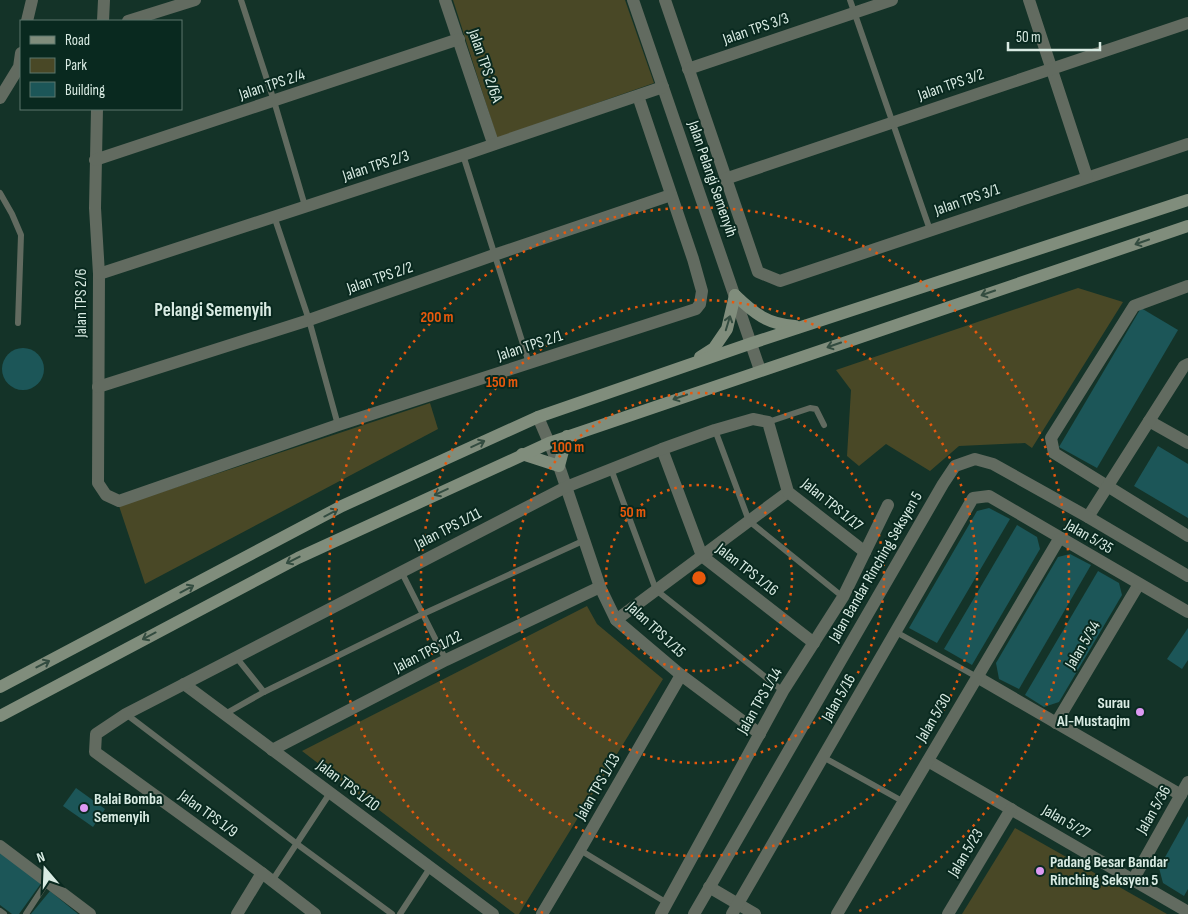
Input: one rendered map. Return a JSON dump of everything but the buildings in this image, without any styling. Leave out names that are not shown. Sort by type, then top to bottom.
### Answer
[{"type":"street","points":[[28,20],[32,0]]},
{"type":"street","points":[[103,20],[104,0]]},
{"type":"street","points":[[131,20],[195,0]]},
{"type":"street","name":"Jalan TPS 2/6A","points":[[445,0],[493,143]]},
{"type":"street","name":"Jalan Pelangi Semenyih","points":[[633,0],[760,370]]},
{"type":"street","points":[[665,0],[725,179]]},
{"type":"street","name":"Jalan TPS 3/3","points":[[688,69],[892,0]]},
{"type":"street","points":[[1029,0],[1087,177]]},
{"type":"street","name":"Jalan TPS 3/2","points":[[725,179],[1188,23]]},
{"type":"street","name":"Jalan TPS 2/4","points":[[95,160],[459,39]]},
{"type":"street","points":[[0,98],[18,67],[20,58]]},
{"type":"street","name":"Jalan TPS 2/3","points":[[98,274],[463,155],[493,143],[663,87]]},
{"type":"street","name":"Jalan TPS 2/1","points":[[106,495],[119,501],[338,425],[696,309],[700,304],[702,292],[672,195],[638,96]]},
{"type":"street","name":"Jalan TPS 2/6","points":[[97,110],[95,208],[98,274],[98,483],[106,495]]},
{"type":"street","name":"Jalan TPS 3/1","points":[[725,179],[758,272],[780,281],[1188,144]]},
{"type":"street","name":"Jalan TPS 2/2","points":[[98,387],[309,320],[672,195]]},
{"type":"street","points":[[0,687],[342,506],[538,417],[752,343],[1188,200]]},
{"type":"street","points":[[0,716],[298,558],[549,442],[1188,226]]},
{"type":"street","points":[[1188,286],[1134,306],[1051,438],[1054,453],[1109,485],[1188,536]]},
{"type":"street","points":[[735,295],[752,311],[768,321],[781,325],[803,326]]},
{"type":"street","points":[[684,368],[714,348],[727,329],[735,295]]},
{"type":"street","points":[[1088,516],[1184,366],[1188,364]]},
{"type":"street","name":"Jalan TPS 1/15","points":[[538,417],[559,466],[600,587],[616,620],[681,675],[760,734]]},
{"type":"street","name":"Jalan TPS 1/11","points":[[96,734],[126,714],[566,487],[715,430],[753,419],[768,422]]},
{"type":"street","points":[[1149,421],[1188,444]]},
{"type":"street","name":"Jalan TPS 1/17","points":[[768,422],[788,492],[865,552]]},
{"type":"street","points":[[522,454],[559,466],[566,436]]},
{"type":"street","name":"Jalan TPS 1/16","points":[[662,449],[702,556],[814,643]]},
{"type":"street","name":"Jalan Bandar Rinching Seksyen 5","points":[[694,914],[955,466],[975,459],[993,464],[1088,516],[1188,576]]},
{"type":"street","points":[[616,620],[788,492]]},
{"type":"street","name":"Jalan 5/35","points":[[973,498],[989,496],[1059,539],[1188,612]]},
{"type":"street","name":"Jalan 5/16","points":[[735,909],[973,498]]},
{"type":"street","name":"Jalan TPS 1/14","points":[[664,909],[783,691],[843,597],[888,505]]},
{"type":"street","name":"Jalan 5/30","points":[[837,914],[1059,539]]},
{"type":"street","name":"Jalan 5/34","points":[[1056,723],[1138,584]]},
{"type":"street","name":"Jalan TPS 1/12","points":[[272,750],[446,660],[600,587]]},
{"type":"street","name":"Jalan TPS 1/13","points":[[542,914],[681,675]]},
{"type":"street","points":[[977,677],[1180,795]]},
{"type":"street","name":"Jalan TPS 1/10","points":[[184,684],[493,914]]},
{"type":"street","name":"Jalan TPS 1/9","points":[[96,734],[95,752],[262,872],[315,914]]},
{"type":"street","name":"Jalan 5/27","points":[[928,761],[1188,912]]},
{"type":"street","name":"Jalan 5/36","points":[[1133,880],[1188,782]]},
{"type":"street","name":"Jalan 5/23","points":[[948,914],[1011,809]]},
{"type":"street","points":[[0,846],[90,914]]},
{"type":"street","points":[[237,914],[262,872]]},
{"type":"street","points":[[709,887],[735,909],[755,914]]},
{"type":"lane","points":[[241,0],[274,101],[305,206]]},
{"type":"lane","points":[[850,0],[930,230]]},
{"type":"lane","points":[[463,155],[529,364]]},
{"type":"lane","points":[[0,193],[21,235],[18,323]]},
{"type":"lane","points":[[274,216],[309,320],[338,425]]},
{"type":"lane","name":"Jalan TPS 1/11","points":[[768,422],[810,408],[816,408],[824,425]]},
{"type":"lane","points":[[715,430],[749,521],[843,597]]},
{"type":"lane","points":[[611,469],[656,590],[783,691]]},
{"type":"lane","points":[[225,714],[264,692],[423,614],[585,540]]},
{"type":"lane","points":[[401,571],[446,660]]},
{"type":"lane","points":[[896,632],[977,677]]},
{"type":"lane","points":[[236,657],[264,692]]},
{"type":"lane","points":[[126,714],[392,914]]},
{"type":"lane","points":[[824,757],[904,802]]},
{"type":"lane","points":[[272,881],[330,793]]},
{"type":"lane","points":[[580,850],[664,909]]},
{"type":"lane","points":[[400,914],[430,868]]},
{"type":"lane","points":[[26,914],[47,882]]},
{"type":"lane","points":[[0,911],[4,914]]},
{"type":"green space","points":[[453,0],[625,0],[654,83],[497,138]]},
{"type":"green space","points":[[1078,288],[1123,302],[1032,448],[1025,443],[959,446],[930,471],[886,444],[859,466],[847,456],[851,390],[836,370]]},
{"type":"green space","points":[[430,403],[438,429],[145,584],[119,506]]},
{"type":"green space","points":[[587,606],[597,624],[663,679],[519,914],[515,914],[302,751]]},
{"type":"green space","name":"Padang Besar Bandar Rinching Seksyen 5","points":[[1015,828],[1167,914],[962,914]]},
{"type":"place","name":"Surau Al-Mustaqim","points":[[1140,712]]},
{"type":"place","name":"Balai Bomba Semenyih","points":[[84,808]]},
{"type":"place","name":"Padang Besar Bandar Rinching Seksyen 5","points":[[1040,871]]},
{"type":"district","name":"Pelangi Semenyih","points":[[213,310]]}]
